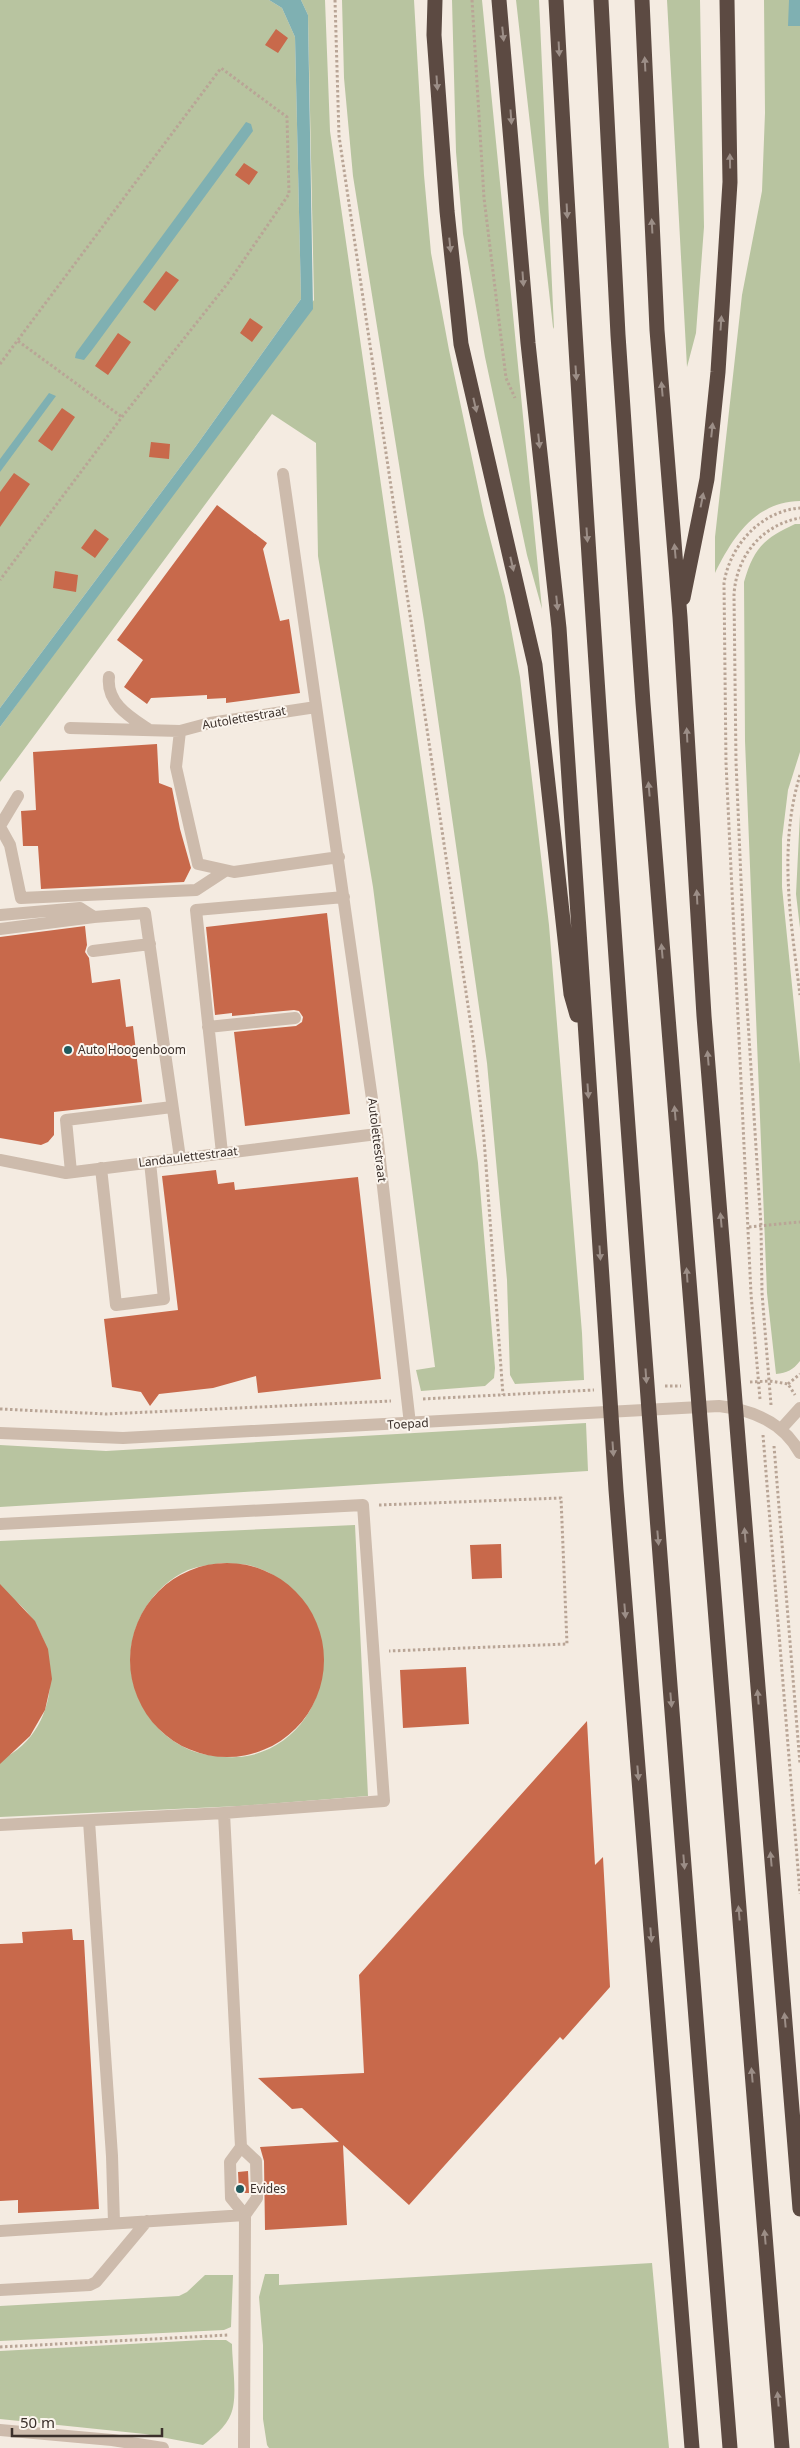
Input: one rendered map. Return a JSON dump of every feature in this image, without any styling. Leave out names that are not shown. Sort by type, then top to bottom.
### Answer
[{"type":"highway","points":[[435,0],[434,34],[447,211],[461,344],[535,665],[571,994],[585,1043]]},
{"type":"highway","points":[[499,0],[528,343],[559,628],[617,1510],[692,2448]]},
{"type":"highway","points":[[556,0],[574,336],[597,692],[642,1328],[730,2448]]},
{"type":"highway","points":[[601,0],[618,335],[640,673],[782,2448]]},
{"type":"highway","points":[[642,0],[657,330],[680,617],[704,1016],[800,2209]]},
{"type":"highway","points":[[680,617],[706,479],[718,372],[730,182],[727,0]]},
{"type":"street","name":"Autolettestraat","points":[[283,474],[377,1134],[410,1424]]},
{"type":"street","points":[[109,677],[108,684],[114,701],[126,714],[150,730]]},
{"type":"street","name":"Autolettestraat","points":[[70,728],[180,731],[210,722],[316,707]]},
{"type":"street","points":[[180,731],[176,767],[198,864],[234,872],[339,857]]},
{"type":"street","points":[[18,796],[0,826],[10,845],[21,898],[196,890],[225,871]]},
{"type":"street","points":[[222,1153],[196,910],[344,897]]},
{"type":"street","points":[[0,915],[80,908],[94,917]]},
{"type":"street","points":[[0,929],[94,917],[145,913],[180,1158]]},
{"type":"street","points":[[93,951],[150,944]]},
{"type":"street","points":[[208,1028],[295,1018]]},
{"type":"street","points":[[71,1172],[66,1120],[172,1107]]},
{"type":"street","name":"Landaulettestraat","points":[[0,1160],[71,1172],[377,1134]]},
{"type":"street","points":[[101,1168],[116,1305],[164,1299],[150,1162]]},
{"type":"street","name":"Toepad","points":[[0,1433],[123,1438],[719,1406],[760,1416],[781,1429],[799,1449]]},
{"type":"street","points":[[781,1429],[800,1408]]},
{"type":"street","points":[[0,1524],[363,1506],[384,1801],[224,1813],[0,1825]]},
{"type":"street","points":[[224,1813],[241,2147],[230,2162],[232,2198],[245,2215]]},
{"type":"street","points":[[89,1821],[112,2146],[114,2223]]},
{"type":"street","points":[[241,2147],[256,2162],[257,2198],[245,2215],[246,2334],[244,2448]]},
{"type":"street","points":[[0,2231],[245,2215]]},
{"type":"street","points":[[0,2290],[90,2285],[96,2282],[147,2221]]},
{"type":"street","points":[[0,2430],[112,2440],[163,2448]]},
{"type":"path","points":[[335,0],[339,136],[474,1046],[484,1139],[503,1395]]},
{"type":"path","points":[[472,0],[484,198],[506,378],[517,402]]},
{"type":"path","points":[[0,364],[221,68],[287,117],[289,194],[228,283],[122,417],[0,580]]},
{"type":"path","points":[[18,341],[122,417]]},
{"type":"path","points":[[760,1402],[751,1294],[726,763],[724,583],[730,560],[753,529],[773,515],[800,508]]},
{"type":"path","points":[[771,1411],[762,1293],[761,1226],[746,984],[736,772],[734,589],[740,564],[760,537],[777,525],[800,518]]},
{"type":"path","points":[[800,775],[790,814],[787,887],[800,995]]},
{"type":"path","points":[[749,1226],[800,1222]]},
{"type":"path","points":[[788,1384],[800,1374]]},
{"type":"path","name":"Toepad","points":[[0,1408],[106,1414],[408,1400]]},
{"type":"path","points":[[762,1432],[800,1894]]},
{"type":"path","points":[[774,1440],[800,1764]]},
{"type":"path","points":[[363,1506],[560,1498],[568,1644],[373,1651]]},
{"type":"path","points":[[0,2347],[246,2334]]},
{"type":"green space","points":[[0,0],[269,0],[282,8],[295,37],[301,299],[196,446],[0,708]]},
{"type":"green space","points":[[301,0],[325,0],[330,131],[478,1163],[495,1368],[494,1378],[485,1386],[421,1391],[416,1370],[435,1367],[373,887],[318,556],[316,443],[272,414],[0,782],[0,727],[314,300],[308,15]]},
{"type":"green space","points":[[342,0],[414,0],[424,175],[431,253],[449,350],[484,515],[505,596],[520,677],[549,925],[582,1333],[584,1380],[515,1384],[510,1375],[507,1280],[487,1063],[424,621],[353,176],[344,78]]},
{"type":"green space","points":[[452,0],[482,0],[542,609],[527,555],[485,357],[463,234],[456,152]]},
{"type":"green space","points":[[516,0],[539,0],[554,329],[553,327]]},
{"type":"green space","points":[[667,0],[700,0],[704,227],[696,333],[687,367]]},
{"type":"green space","points":[[764,0],[789,0],[789,26],[800,26],[800,501],[784,503],[770,508],[747,524],[730,547],[715,573],[715,537],[742,295],[762,191],[765,113]]},
{"type":"green space","points":[[795,524],[800,524],[800,752],[788,790],[782,839],[782,887],[800,1064],[800,1361],[790,1370],[776,1374],[767,1293],[745,741],[744,582],[752,561],[761,546],[767,540]]},
{"type":"green space","points":[[800,814],[800,928],[796,894]]},
{"type":"green space","points":[[586,1423],[588,1471],[0,1507],[0,1445],[106,1451]]},
{"type":"green space","points":[[355,1525],[368,1796],[240,1806],[0,1817],[0,1760],[22,1745],[38,1725],[47,1701],[50,1676],[47,1650],[37,1627],[21,1606],[0,1591],[0,1541]],"holes":[[[221,1563],[247,1565],[261,1569],[289,1586],[313,1616],[321,1639],[323,1664],[319,1688],[310,1710],[295,1730],[276,1745],[252,1755],[239,1757],[203,1754],[192,1751],[172,1740],[149,1717],[138,1697],[132,1679],[132,1642],[146,1607],[157,1592],[171,1580],[188,1570]]]},
{"type":"green space","points":[[652,2263],[669,2448],[269,2448],[267,2445],[263,2419],[263,2345],[259,2297],[265,2274],[279,2274],[279,2285]]},
{"type":"green space","points":[[205,2275],[233,2275],[231,2327],[224,2330],[0,2341],[0,2306],[179,2296],[187,2292]]},
{"type":"green space","points":[[226,2340],[232,2344],[234,2399],[229,2419],[203,2445],[145,2434],[0,2419],[0,2351]]},
{"type":"water","points":[[269,0],[301,0],[308,15],[313,309],[0,727],[0,708],[196,446],[301,299],[295,37],[282,8]]},
{"type":"water","points":[[789,0],[800,0],[800,26],[788,26]]},
{"type":"water","points":[[246,122],[251,124],[253,131],[92,350],[84,360],[75,358],[76,353]]},
{"type":"water","points":[[49,393],[56,396],[0,472],[0,459]]},
{"type":"building","points":[[276,29],[288,38],[278,53],[265,45]]},
{"type":"building","points":[[244,163],[258,172],[249,185],[235,175]]},
{"type":"building","points":[[166,271],[179,280],[155,311],[143,302]]},
{"type":"building","points":[[250,318],[263,327],[252,342],[240,333]]},
{"type":"building","points":[[118,333],[131,342],[108,375],[95,366]]},
{"type":"building","points":[[62,408],[75,417],[52,451],[38,441]]},
{"type":"building","points":[[151,442],[170,444],[169,459],[149,457]]},
{"type":"building","points":[[14,473],[30,484],[0,527],[0,492]]},
{"type":"building","points":[[217,505],[267,543],[263,549],[280,621],[289,619],[300,693],[226,703],[226,698],[207,699],[207,695],[151,698],[147,704],[124,687],[143,660],[117,640]]},
{"type":"building","points":[[95,529],[109,539],[95,558],[81,548]]},
{"type":"building","points":[[55,571],[78,575],[76,592],[53,588]]},
{"type":"building","points":[[157,744],[159,783],[172,788],[180,829],[191,868],[184,882],[41,889],[38,846],[23,846],[21,811],[36,810],[33,752]]},
{"type":"building","points":[[327,913],[350,1114],[245,1126],[234,1032],[296,1026],[302,1022],[303,1017],[299,1011],[294,1010],[232,1016],[232,1013],[215,1015],[206,927]]},
{"type":"building","name":"Auto Hoogenboom","points":[[85,926],[87,945],[85,952],[89,958],[92,983],[120,979],[126,1027],[133,1026],[142,1102],[54,1112],[54,1135],[48,1142],[41,1145],[0,1138],[0,937]]},
{"type":"building","points":[[216,1170],[218,1184],[234,1182],[235,1190],[358,1177],[381,1379],[258,1393],[256,1376],[213,1388],[159,1394],[150,1406],[141,1392],[112,1387],[104,1319],[178,1310],[162,1176]]},
{"type":"building","points":[[501,1544],[502,1578],[472,1579],[470,1545]]},
{"type":"building","points":[[227,1563],[246,1565],[264,1570],[281,1579],[296,1591],[308,1606],[317,1623],[322,1641],[324,1660],[322,1679],[317,1697],[308,1714],[296,1729],[281,1741],[264,1750],[246,1755],[227,1757],[208,1755],[190,1750],[173,1741],[158,1729],[146,1714],[137,1697],[132,1679],[130,1660],[132,1641],[137,1623],[146,1606],[158,1591],[173,1579],[190,1570],[208,1565]]},
{"type":"building","points":[[0,1584],[35,1621],[48,1649],[52,1679],[45,1710],[30,1736],[0,1764]]},
{"type":"building","points":[[466,1667],[469,1724],[403,1728],[400,1670]]},
{"type":"building","points":[[587,1721],[595,1865],[603,1857],[610,1987],[563,2040],[560,2037],[409,2205],[343,2145],[347,2225],[265,2230],[264,2161],[260,2147],[339,2142],[302,2108],[292,2109],[258,2078],[364,2073],[359,1975]]},
{"type":"building","points":[[72,1929],[73,1940],[84,1940],[99,2209],[18,2213],[18,2200],[0,2201],[0,1944],[23,1943],[22,1932]]},
{"type":"building","points":[[248,2171],[249,2193],[239,2193],[238,2172]]},
{"type":"place","name":"Auto Hoogenboom","points":[[68,1050]]},
{"type":"place","name":"Evides","points":[[240,2189]]}]
